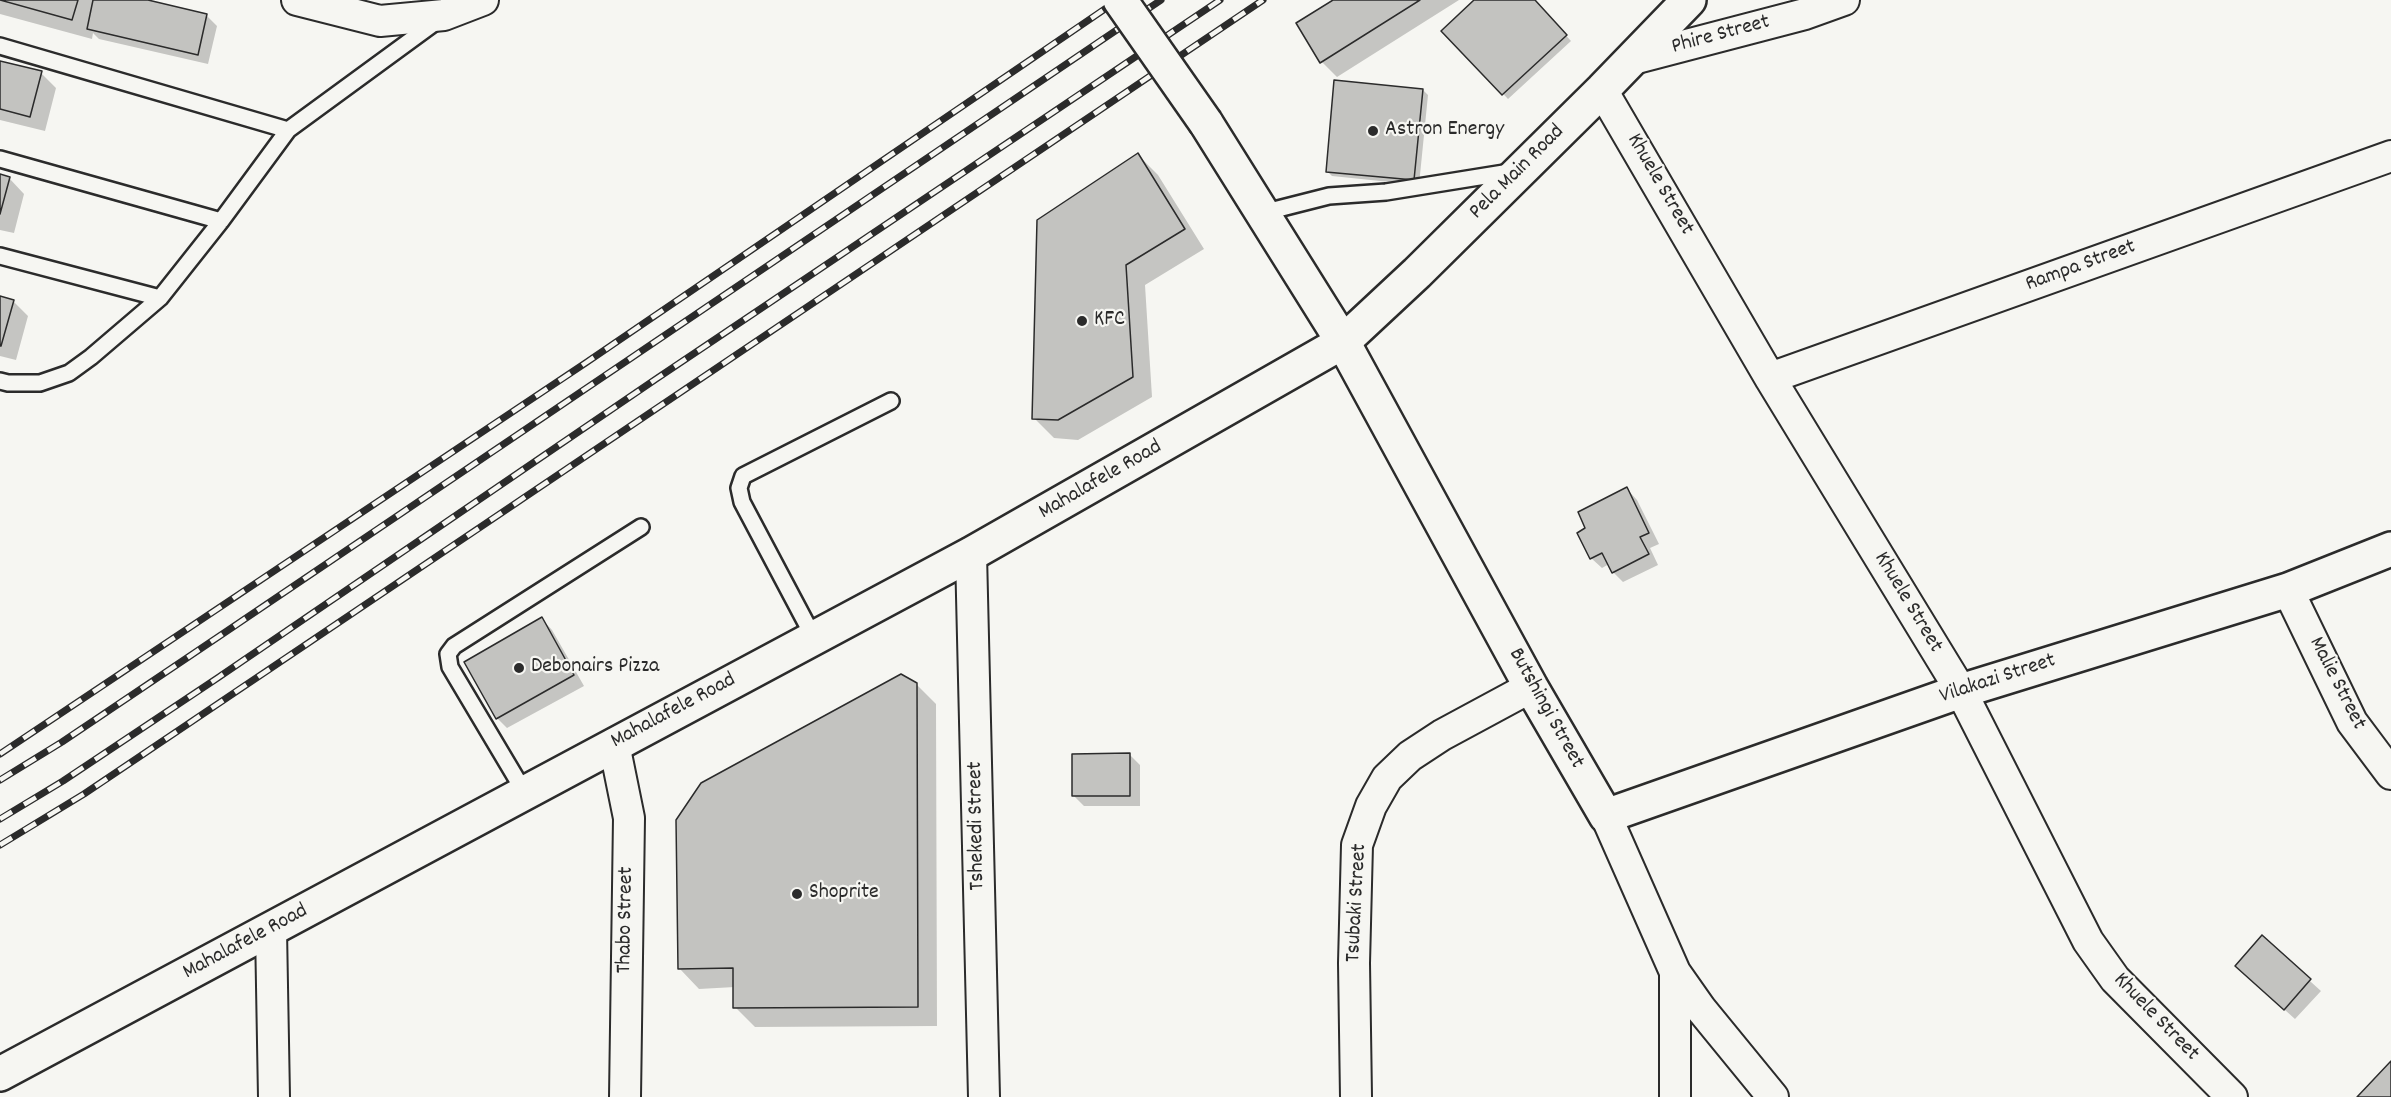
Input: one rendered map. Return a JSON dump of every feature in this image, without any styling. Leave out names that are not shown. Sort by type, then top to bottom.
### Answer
[{"type":"main road","name":"Butshingi Street","points":[[1120,0],[1206,123],[1343,342],[1531,687],[1606,816]]},
{"type":"main road","name":"Pela Main Road","points":[[1343,342],[1602,90],[1689,0]]},
{"type":"main road","name":"Mahalafele Road","points":[[0,1074],[971,554],[1343,342]]},
{"type":"main road","name":"Vilakazi Street","points":[[1606,816],[1961,691],[2289,590],[2391,549]]},
{"type":"street","points":[[297,0],[380,21],[444,15],[483,0]]},
{"type":"street","name":"Phire Street","points":[[1633,59],[1805,14],[1844,0]]},
{"type":"street","name":"Khuele Street","points":[[1602,90],[1770,378],[1961,691],[2088,941],[2115,979],[2232,1097]]},
{"type":"street","name":"Rampa Street","points":[[1770,378],[2391,156]]},
{"type":"street","name":"Tshekedi Street","points":[[971,554],[984,1097]]},
{"type":"street","name":"Malie Street","points":[[2289,590],[2352,722],[2391,774]]},
{"type":"street","name":"Tsubaki Street","points":[[1356,1097],[1354,963],[1357,845],[1371,806],[1387,778],[1410,756],[1442,735],[1531,687]]},
{"type":"street","name":"Thabo Street","points":[[614,744],[628,818],[625,1097]]},
{"type":"street","name":"Butshingi Street","points":[[1606,816],[1675,972],[1675,1097]]},
{"type":"street","points":[[271,930],[274,1097]]},
{"type":"street","points":[[1675,972],[1701,1009],[1773,1097]]},
{"type":"lane","points":[[0,381],[40,383],[69,373],[92,357],[160,298],[221,221],[288,130],[444,15]]},
{"type":"lane","points":[[0,46],[288,130]]},
{"type":"lane","points":[[0,159],[221,221]]},
{"type":"lane","points":[[1262,213],[1329,196],[1386,192],[1520,171]]},
{"type":"lane","points":[[0,256],[160,298]]},
{"type":"lane","points":[[814,638],[742,502],[740,488],[744,476],[891,401]]},
{"type":"lane","points":[[525,794],[450,667],[448,654],[454,645],[641,527]]},
{"type":"building","points":[[0,0],[78,0],[72,20]]},
{"type":"building","points":[[93,0],[148,0],[207,14],[198,55],[87,29]]},
{"type":"building","points":[[1333,0],[1420,0],[1320,63],[1296,23]]},
{"type":"building","points":[[1474,0],[1535,0],[1567,35],[1502,95],[1441,31]]},
{"type":"building","points":[[0,61],[42,71],[30,117],[0,109]]},
{"type":"building","points":[[1334,80],[1423,89],[1414,180],[1326,172]]},
{"type":"building","name":"KFC","points":[[1138,153],[1185,229],[1126,265],[1133,377],[1058,420],[1032,419],[1037,220]]},
{"type":"building","points":[[0,174],[10,177],[0,214]]},
{"type":"building","points":[[0,296],[14,300],[1,346],[0,346]]},
{"type":"building","points":[[1627,487],[1649,533],[1640,537],[1649,554],[1612,573],[1602,553],[1590,559],[1577,533],[1585,528],[1578,512]]},
{"type":"building","name":"Debonairs Pizza","points":[[542,617],[574,675],[496,719],[464,662]]},
{"type":"building","name":"Shoprite","points":[[901,674],[917,683],[918,1007],[733,1008],[733,968],[678,969],[676,820],[701,783]]},
{"type":"building","points":[[1130,753],[1130,796],[1072,796],[1072,754]]},
{"type":"building","points":[[2262,935],[2311,979],[2284,1010],[2235,966]]},
{"type":"building","points":[[2391,1061],[2391,1097],[2357,1097]]},
{"type":"railway","points":[[0,754],[587,362],[1118,0]]},
{"type":"railway","points":[[0,780],[62,742],[1161,0]]},
{"type":"railway","points":[[0,819],[63,781],[219,677],[656,379],[1220,0]]},
{"type":"railway","points":[[0,845],[84,794],[1263,0]]},
{"type":"place","name":"Astron Energy","points":[[1373,131]]},
{"type":"place","name":"KFC","points":[[1082,321]]},
{"type":"place","name":"Debonairs Pizza","points":[[519,668]]},
{"type":"place","name":"Shoprite","points":[[797,894]]}]
